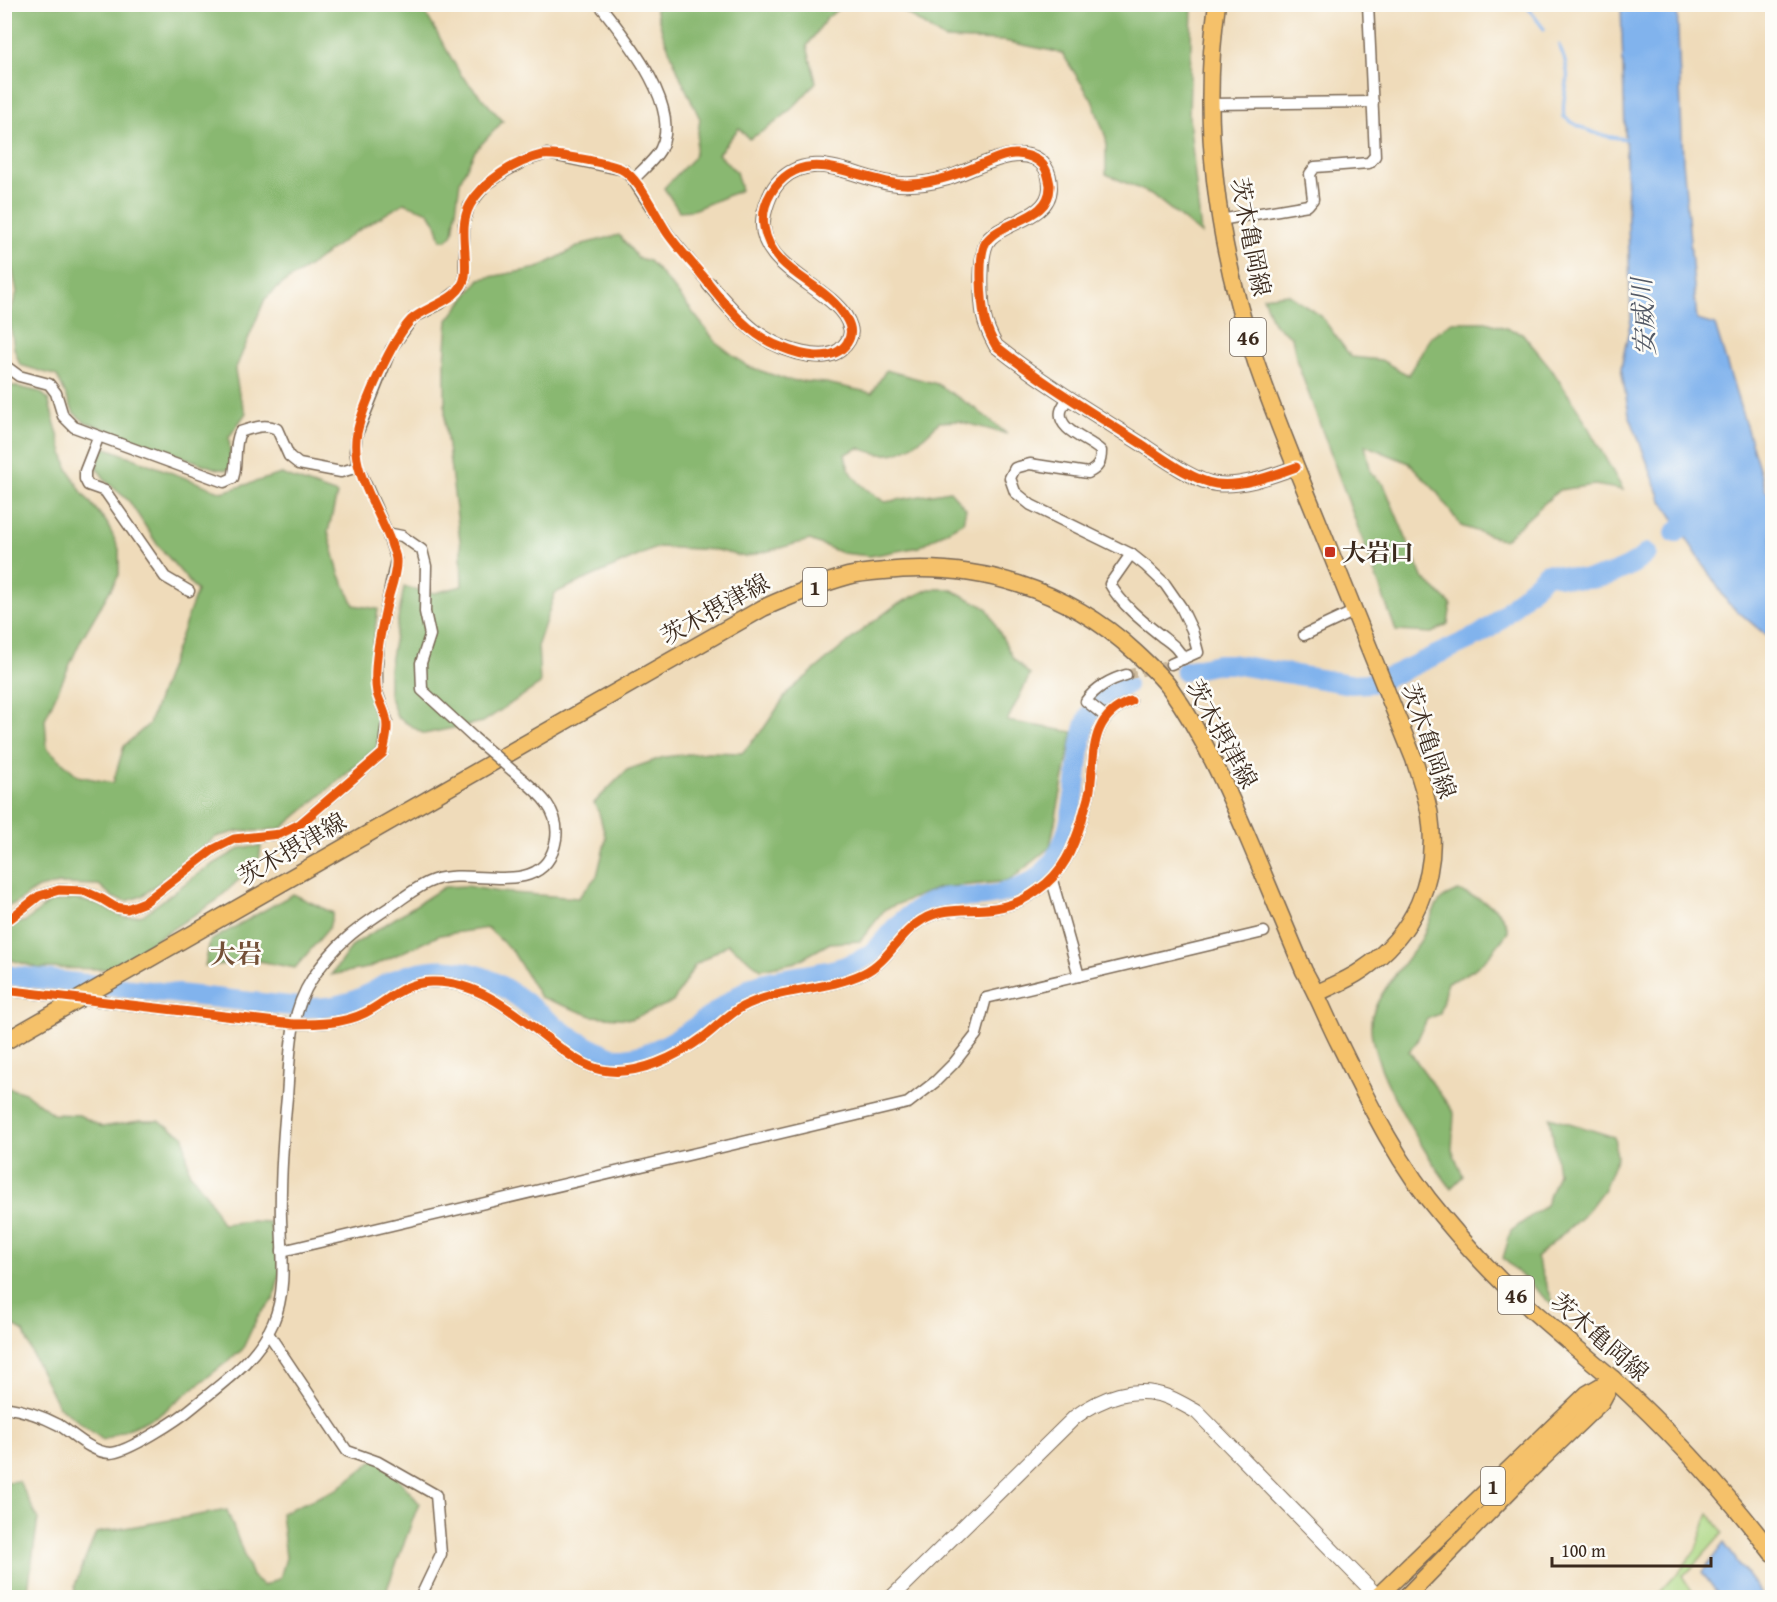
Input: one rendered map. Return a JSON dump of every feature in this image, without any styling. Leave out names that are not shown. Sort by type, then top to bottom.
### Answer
[{"type":"main road","name":"茨木亀岡線","points":[[1217,4],[1210,104],[1212,157],[1220,220],[1229,265],[1250,342],[1268,395],[1414,759],[1430,816],[1431,851],[1427,878],[1420,902],[1410,923],[1390,948],[1355,974],[1317,993],[1338,1042],[1365,1095],[1388,1138],[1423,1193],[1500,1280],[1613,1379],[1697,1463],[1773,1553]]},
{"type":"main road","name":"茨木摂津線","points":[[4,1042],[763,608],[795,593],[849,576],[923,568],[1001,578],[1048,594],[1119,636],[1146,662],[1168,686],[1208,751],[1230,796],[1304,971],[1317,993]]},
{"type":"main road","points":[[4,1049],[41,1020]]},
{"type":"main road","name":"1","points":[[1377,1597],[1587,1394],[1613,1379]]},
{"type":"main road","name":"1","points":[[1405,1598],[1521,1479],[1601,1402],[1613,1379]]},
{"type":"street","points":[[599,4],[625,37],[658,90],[666,122],[661,148],[633,180]]},
{"type":"street","points":[[1220,220],[1308,205],[1313,199],[1310,174],[1315,167],[1369,163],[1375,156],[1368,4]]},
{"type":"street","points":[[1210,104],[1373,102]]},
{"type":"street","points":[[4,917],[11,918],[39,896],[58,890],[84,891],[115,907],[127,909],[145,902],[214,849],[234,839],[280,834],[300,824],[383,753],[387,720],[376,692],[377,665],[379,642],[396,560],[387,533],[358,467],[355,451],[357,434],[391,349],[413,318],[440,304],[461,288],[465,277],[465,224],[469,206],[486,185],[526,160],[547,154],[624,170],[669,235],[740,320],[765,340],[782,348],[828,356],[846,345],[850,338],[851,327],[843,312],[783,264],[771,249],[765,232],[763,218],[766,203],[773,189],[783,177],[813,166],[829,165],[881,181],[908,185],[950,177],[1015,153],[1034,158],[1044,166],[1050,180],[1050,194],[1042,206],[1030,216],[998,231],[984,246],[981,260],[984,317],[996,346],[1068,398],[1184,471],[1215,484],[1248,482],[1296,467]]},
{"type":"street","points":[[4,365],[19,376],[49,384],[56,393],[63,417],[74,427],[98,438],[224,482],[233,478],[237,468],[236,441],[240,432],[253,427],[270,425],[277,429],[289,456],[299,464],[341,472],[358,467]]},
{"type":"street","points":[[1068,398],[1061,412],[1064,424],[1068,430],[1093,443],[1101,451],[1101,462],[1096,469],[1088,473],[1030,464],[1015,468],[1011,478],[1015,492],[1031,505],[1131,554],[1165,584],[1181,607],[1192,630],[1198,652],[1171,664]]},
{"type":"street","points":[[98,438],[85,471],[85,479],[88,484],[105,491],[165,577],[189,591]]},
{"type":"street","points":[[4,1407],[24,1410],[58,1424],[98,1451],[112,1453],[128,1448],[187,1412],[245,1364],[274,1322],[282,1292],[280,1172],[294,1021],[307,986],[323,961],[346,936],[423,884],[453,876],[521,878],[539,870],[548,860],[556,836],[555,822],[543,797],[422,690],[422,663],[430,635],[426,612],[426,567],[422,550],[402,536],[387,533]]},
{"type":"street","points":[[1131,554],[1110,584],[1117,596],[1179,649],[1183,659]]},
{"type":"street","points":[[1304,635],[1355,611]]},
{"type":"street","points":[[1105,716],[1086,701],[1090,695],[1115,678],[1125,675]]},
{"type":"street","points":[[4,990],[329,1023],[365,1013],[401,989],[429,981],[454,983],[477,990],[503,1006],[571,1056],[590,1066],[602,1070],[621,1071],[639,1068],[686,1049],[741,1007],[758,1000],[843,981],[867,972],[882,961],[900,938],[923,919],[947,911],[994,908],[1011,904],[1026,898],[1052,880],[1074,847],[1089,792],[1095,741],[1101,723],[1105,716],[1115,708],[1131,701]]},
{"type":"street","points":[[1052,880],[1079,976]]},
{"type":"street","points":[[282,1251],[909,1102],[935,1082],[954,1063],[976,1035],[986,998],[1264,932]]},
{"type":"street","points":[[268,1333],[347,1450],[378,1462],[436,1495],[441,1554],[420,1598]]},
{"type":"street","points":[[891,1598],[1075,1417],[1092,1404],[1114,1395],[1138,1392],[1166,1396],[1197,1412],[1377,1597]]},
{"type":"green space","points":[[5,5],[421,5],[461,75],[503,121],[475,151],[460,181],[453,234],[447,240],[441,240],[429,212],[404,203],[352,234],[282,284],[265,299],[235,370],[239,394],[246,413],[229,437],[231,464],[228,470],[217,469],[85,422],[74,413],[57,376],[20,365],[14,348],[9,317],[17,292],[10,258],[5,256]]},
{"type":"green space","points":[[654,5],[843,5],[826,19],[807,46],[816,82],[793,107],[759,134],[749,139],[739,128],[718,154],[736,172],[741,190],[693,210],[679,211],[664,188],[694,157],[700,119],[663,34]]},
{"type":"green space","points":[[887,5],[1192,5],[1189,117],[1201,234],[1151,194],[1106,174],[1106,138],[1092,100],[1062,53],[1004,41],[944,39],[900,9]]},
{"type":"green space","points":[[619,235],[638,258],[649,261],[672,286],[716,342],[747,366],[787,380],[826,383],[872,393],[886,370],[937,384],[976,409],[1007,434],[958,421],[939,422],[921,439],[898,452],[879,454],[859,448],[845,454],[854,477],[885,502],[950,491],[966,509],[963,522],[919,547],[870,556],[842,553],[810,540],[745,557],[716,550],[658,547],[555,593],[538,644],[540,684],[483,722],[424,734],[397,717],[389,694],[389,668],[404,587],[435,593],[462,586],[461,548],[445,424],[445,361],[448,320],[480,279],[538,268],[583,244]]},
{"type":"green space","points":[[1288,294],[1321,316],[1351,357],[1381,360],[1408,375],[1431,337],[1452,322],[1486,322],[1522,333],[1550,367],[1579,411],[1623,490],[1595,485],[1559,490],[1504,540],[1461,526],[1436,491],[1409,463],[1365,445],[1371,473],[1384,485],[1422,577],[1451,604],[1448,624],[1432,633],[1396,631],[1297,362],[1292,337],[1273,323],[1263,297]]},
{"type":"green space","points":[[4,381],[9,385],[40,392],[48,399],[67,467],[81,491],[107,523],[119,549],[119,575],[81,640],[45,719],[47,748],[78,776],[113,783],[124,746],[149,724],[197,591],[157,544],[129,501],[107,482],[96,467],[104,447],[222,492],[281,474],[337,494],[328,532],[339,573],[354,605],[378,609],[369,669],[369,694],[377,712],[379,730],[377,748],[282,828],[239,831],[216,837],[142,896],[127,901],[114,898],[99,885],[59,884],[38,888],[15,904],[5,906]]},
{"type":"green space","points":[[929,589],[950,589],[987,608],[1013,658],[1030,675],[1007,721],[1073,732],[1050,847],[1009,881],[938,888],[885,909],[860,941],[830,943],[796,962],[761,969],[728,944],[695,965],[673,1002],[631,1019],[592,1016],[540,997],[513,952],[488,928],[440,935],[368,968],[331,975],[353,945],[444,887],[467,886],[499,892],[578,898],[597,876],[606,839],[594,803],[627,770],[664,757],[708,752],[742,753],[764,728],[788,692],[896,605]]},
{"type":"green space","points":[[261,846],[259,861],[216,901],[110,969],[38,968],[5,958],[5,924],[12,925],[26,921],[50,902],[75,899],[97,904],[125,918],[143,915],[202,871],[241,848]]},
{"type":"green space","points":[[1458,891],[1490,905],[1502,916],[1508,932],[1475,969],[1447,982],[1440,1014],[1427,1019],[1416,1043],[1409,1051],[1454,1113],[1452,1150],[1463,1176],[1451,1188],[1398,1105],[1386,1080],[1371,1034],[1372,1016],[1385,989],[1419,943],[1438,903]]},
{"type":"green space","points":[[293,894],[333,913],[329,928],[295,968],[259,961],[205,966],[210,941]]},
{"type":"green space","points":[[5,1087],[25,1093],[53,1114],[79,1115],[102,1127],[139,1121],[159,1121],[184,1136],[189,1172],[208,1197],[222,1224],[250,1221],[269,1222],[280,1271],[274,1299],[258,1316],[242,1350],[159,1415],[103,1440],[58,1406],[33,1356],[24,1332],[9,1323],[5,1325]]},
{"type":"green space","points":[[1550,1117],[1614,1137],[1617,1157],[1604,1189],[1586,1213],[1536,1258],[1556,1309],[1503,1258],[1511,1231],[1546,1205],[1558,1173]]},
{"type":"green space","points":[[379,1456],[419,1503],[384,1597],[73,1598],[76,1582],[96,1533],[227,1510],[252,1576],[264,1586],[280,1578],[286,1558],[281,1513],[337,1489]]},
{"type":"green space","points":[[19,1481],[38,1519],[27,1597],[5,1597],[5,1482]]},
{"type":"green space","points":[[1709,1513],[1723,1533],[1682,1576],[1696,1597],[1655,1598],[1695,1551]]},
{"type":"water","name":"安威川","points":[[1621,5],[1677,5],[1683,161],[1697,320],[1715,325],[1766,491],[1772,494],[1772,637],[1767,636],[1728,603],[1661,499],[1629,414],[1621,368],[1631,319]]},
{"type":"water","points":[[1724,1543],[1763,1597],[1720,1597],[1702,1572]]},
{"type":"waterway","points":[[1525,4],[1544,29]]},
{"type":"waterway","points":[[1559,45],[1567,73],[1564,117],[1594,132],[1627,139]]},
{"type":"waterway","points":[[1675,533],[1698,511]]},
{"type":"waterway","points":[[1185,671],[1218,664],[1231,664],[1350,684],[1371,683],[1479,635],[1495,624],[1547,573],[1579,579],[1597,578],[1625,568],[1647,553]]},
{"type":"waterway","points":[[4,975],[321,1008],[352,1001],[415,973],[456,970],[485,978],[502,986],[581,1043],[613,1057],[633,1057],[676,1039],[755,986],[773,980],[829,971],[856,962],[873,952],[907,917],[930,902],[946,897],[1000,894],[1026,885],[1041,875],[1059,851],[1070,821],[1084,730],[1088,719],[1093,709],[1101,701],[1126,685]]},
{"type":"tunnel","points":[[1126,675],[1171,664]]},
{"type":"cycle path","points":[[4,917],[11,918],[39,896],[59,890],[84,891],[115,907],[127,909],[145,902],[214,849],[234,839],[280,834],[300,824],[383,753],[387,722],[377,693],[376,670],[381,630],[395,573],[396,558],[386,530],[366,489],[357,461],[357,433],[360,421],[379,374],[403,329],[418,315],[450,297],[462,284],[466,267],[465,222],[470,205],[483,188],[501,173],[532,158],[542,155],[569,157],[594,161],[628,173],[641,189],[672,239],[737,317],[769,342],[797,353],[825,356],[841,350],[849,340],[851,333],[846,318],[837,305],[777,256],[769,243],[764,227],[764,209],[767,201],[785,177],[801,168],[818,166],[893,183],[911,184],[947,178],[1005,155],[1023,154],[1032,157],[1046,170],[1050,185],[1048,197],[1043,206],[1034,213],[993,234],[983,249],[981,281],[984,314],[988,331],[996,346],[1066,396],[1197,478],[1216,484],[1236,484],[1257,480],[1296,467]]},
{"type":"cycle path","points":[[4,990],[302,1024],[330,1023],[357,1017],[412,986],[431,982],[449,983],[466,987],[498,1002],[566,1053],[589,1066],[615,1071],[643,1068],[682,1051],[742,1007],[771,996],[834,983],[864,973],[873,968],[907,932],[922,920],[949,911],[1001,907],[1018,902],[1038,890],[1061,868],[1075,841],[1089,794],[1094,749],[1101,726],[1117,708],[1131,701]]},
{"type":"place","name":"大岩口","points":[[1330,552]]},
{"type":"district","name":"大岩","points":[[236,953]]}]
